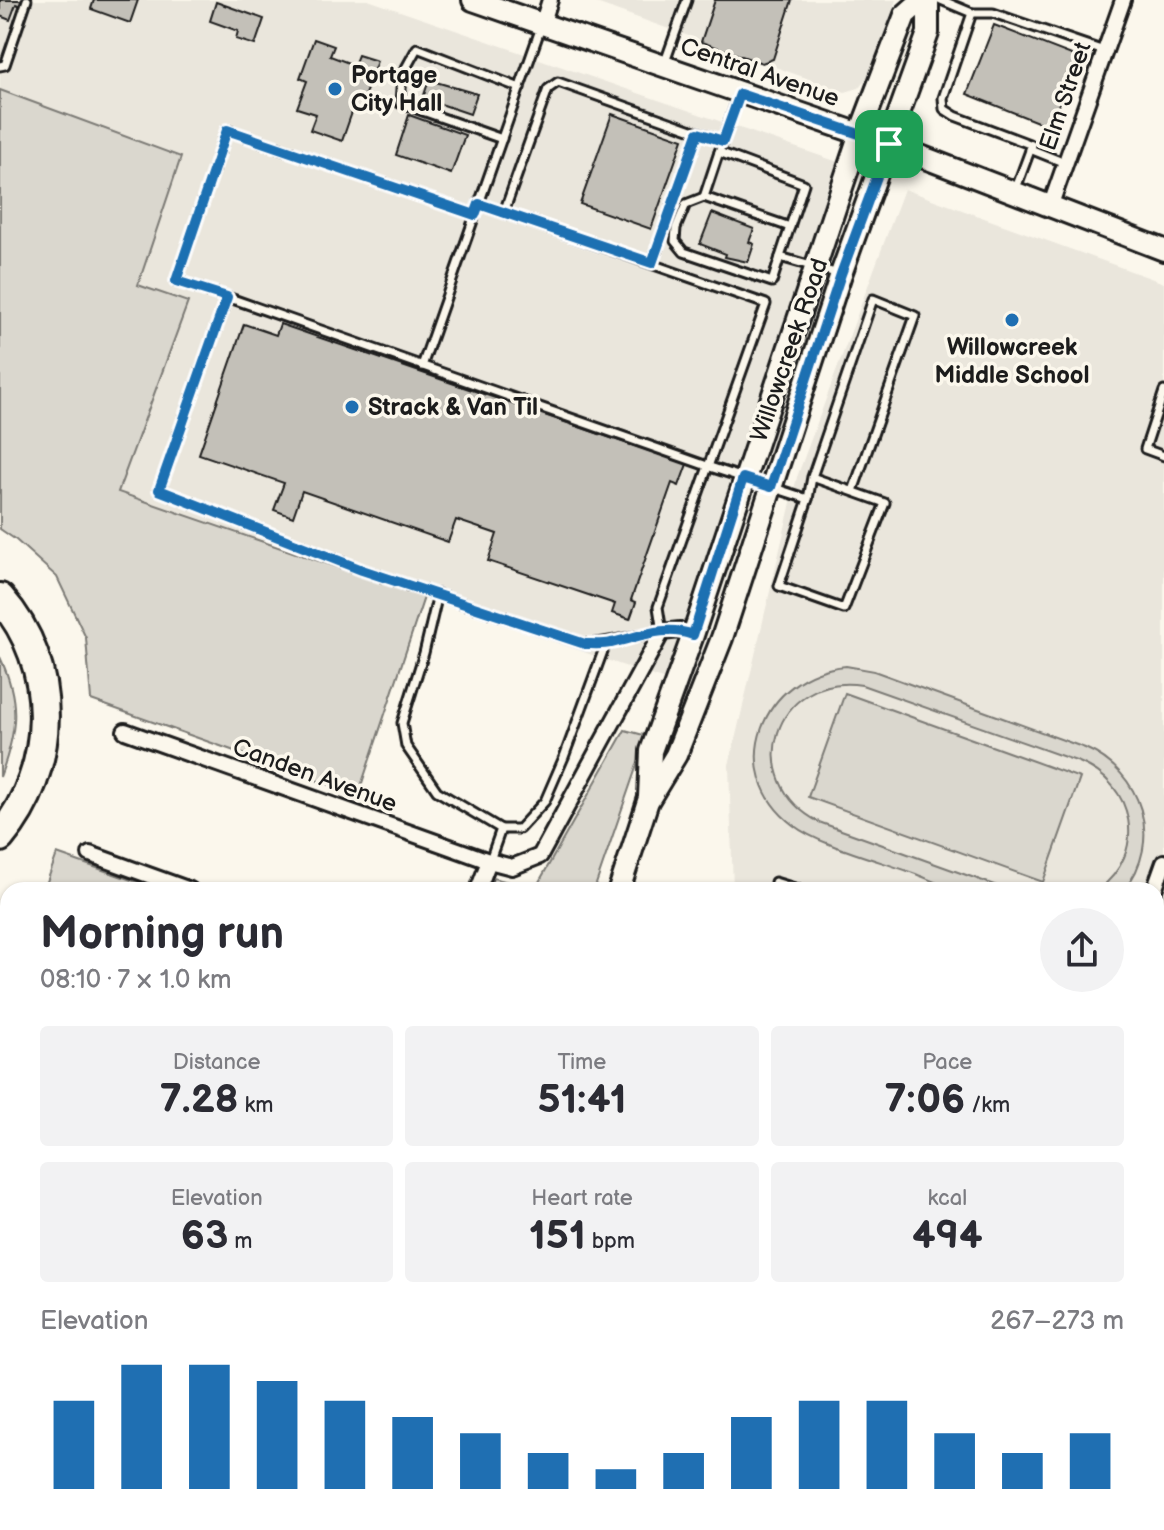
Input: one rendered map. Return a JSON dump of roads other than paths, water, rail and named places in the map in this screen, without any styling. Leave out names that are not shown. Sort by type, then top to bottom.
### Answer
[{"type":"highway","points":[[0,598],[12,612],[30,647],[42,686],[45,727],[40,761],[27,795],[0,837]]},
{"type":"highway","points":[[0,623],[15,653],[25,689],[28,723],[23,755],[13,784],[0,807]]},
{"type":"main road","name":"Central Avenue","points":[[473,0],[860,133],[1164,250]]},
{"type":"main road","name":"Willowcreek Road","points":[[648,801],[651,751],[693,635],[860,133],[905,15],[922,0]]},
{"type":"main road","name":"Willowcreek Road","points":[[622,882],[648,801],[676,755],[716,652],[841,274],[928,33],[928,0]]},
{"type":"street","points":[[542,25],[550,0]]},
{"type":"street","name":"Elm Street","points":[[1050,207],[1123,0]]},
{"type":"street","points":[[662,632],[680,630],[693,635]]},
{"type":"street","name":"Canden Avenue","points":[[125,731],[512,867],[540,856],[662,632]]},
{"type":"street","points":[[90,854],[168,882]]},
{"type":"street","points":[[481,882],[489,861]]},
{"type":"street","points":[[1157,882],[1164,862]]},
{"type":"lane","points":[[0,66],[5,65],[27,0]]},
{"type":"lane","points":[[663,67],[687,0]]},
{"type":"lane","points":[[941,0],[972,13],[993,13],[1104,52]]},
{"type":"lane","points":[[972,13],[943,98],[944,109],[1032,145],[1014,193]]},
{"type":"lane","points":[[422,366],[542,25]]},
{"type":"lane","points":[[502,139],[400,103],[402,75],[417,48],[520,88]]},
{"type":"lane","points":[[504,212],[548,89],[558,82],[723,141]]},
{"type":"lane","points":[[704,197],[740,94]]},
{"type":"lane","points":[[475,215],[227,130],[176,281],[808,499]]},
{"type":"lane","points":[[652,263],[698,133]]},
{"type":"lane","points":[[1030,149],[1065,163]]},
{"type":"lane","points":[[719,152],[804,184],[790,227],[780,257],[772,282],[684,252],[675,241],[681,214],[686,204],[704,197],[790,227]]},
{"type":"lane","points":[[227,297],[159,490],[362,570],[585,644],[662,632],[658,607],[766,304],[479,204]]},
{"type":"lane","points":[[780,257],[841,274]]},
{"type":"lane","points":[[812,477],[885,503],[844,609],[779,586],[808,499],[812,477],[873,299],[915,316],[853,491]]},
{"type":"lane","points":[[1164,391],[1145,449],[1164,456]]},
{"type":"lane","points":[[438,594],[402,723],[406,746],[437,791],[501,829],[519,829],[545,801],[606,643]]},
{"type":"lane","points":[[489,861],[501,829]]},
{"type":"place","name":"Portage City Hall","points":[[335,89]]},
{"type":"place","name":"Willowcreek Middle School","points":[[1012,320]]},
{"type":"place","name":"Strack & Van Til","points":[[352,407]]}]
